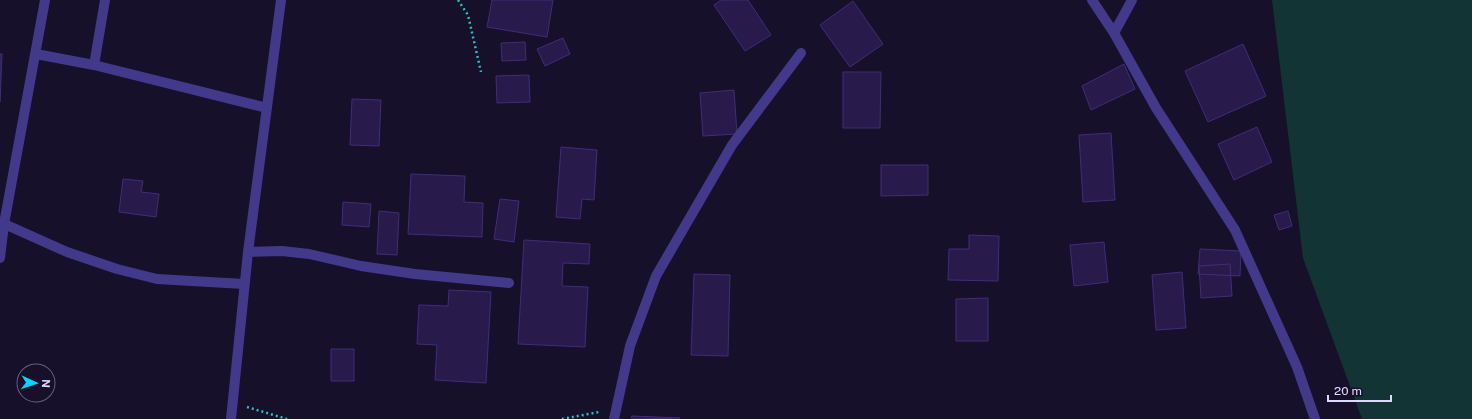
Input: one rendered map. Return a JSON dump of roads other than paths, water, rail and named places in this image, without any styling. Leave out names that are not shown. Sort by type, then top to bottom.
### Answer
[{"type":"street","points":[[0,258],[2,223],[36,54],[45,0]]},
{"type":"street","points":[[94,65],[105,0]]},
{"type":"street","points":[[231,419],[244,284],[281,0]]},
{"type":"street","points":[[1092,0],[1114,33],[1156,108],[1235,230],[1297,367],[1315,419]]},
{"type":"street","points":[[1114,33],[1132,0]]},
{"type":"street","points":[[615,414],[630,346],[656,276],[732,145],[801,53]]},
{"type":"street","points":[[36,54],[94,65],[267,108]]},
{"type":"street","points":[[2,223],[67,252],[117,269],[157,279],[244,284]]},
{"type":"street","points":[[248,252],[282,251],[309,254],[361,266],[415,274],[510,283]]}]
